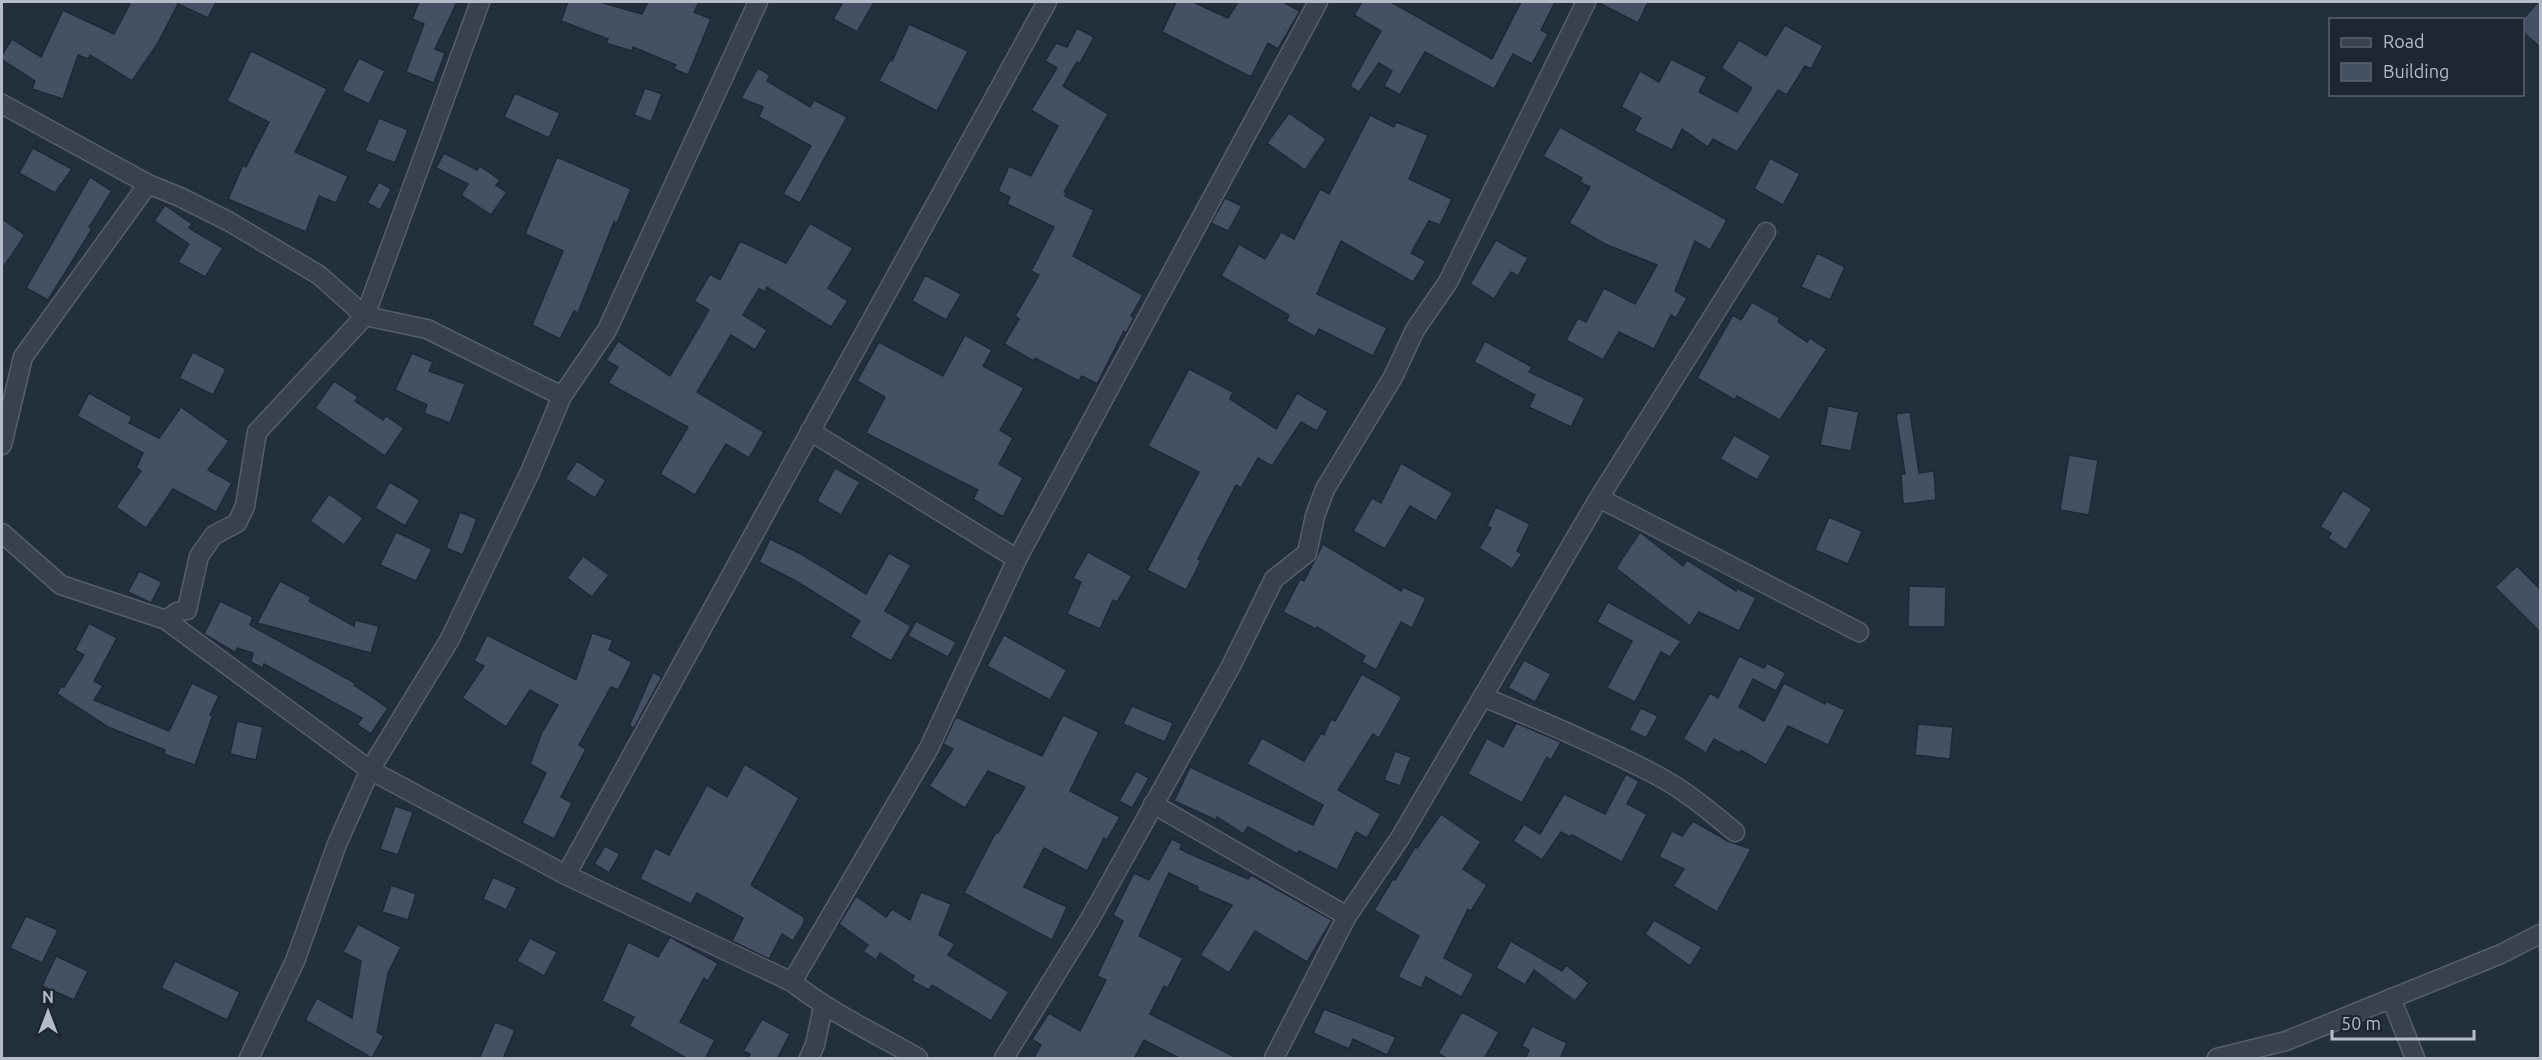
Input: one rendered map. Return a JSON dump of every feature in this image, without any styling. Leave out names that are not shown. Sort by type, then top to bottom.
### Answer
[{"type":"street","points":[[166,620],[177,612],[187,610],[199,556],[214,535],[237,523],[245,506],[257,432],[365,316],[480,2]]},
{"type":"street","points":[[249,1059],[295,961],[337,844],[370,770],[450,639],[530,472],[562,396],[607,330],[758,2]]},
{"type":"street","points":[[566,875],[1047,2]]},
{"type":"street","points":[[792,982],[929,748],[1017,559],[1318,2]]},
{"type":"street","points":[[1004,1059],[1090,919],[1231,666],[1274,579],[1307,553],[1315,516],[1325,489],[1393,377],[1415,330],[1448,282],[1586,2]]},
{"type":"street","points":[[2,104],[148,184],[180,196],[228,221],[319,275],[365,316],[427,329],[562,396]]},
{"type":"street","points":[[2,445],[23,357],[148,184]]},
{"type":"street","points":[[1274,1059],[1347,916],[1400,838],[1599,498],[1766,232]]},
{"type":"street","points":[[810,431],[1017,559]]},
{"type":"street","points":[[1599,498],[1859,632]]},
{"type":"street","points":[[2,533],[61,585],[166,620],[370,770],[566,875],[792,982],[823,1007],[872,1031],[918,1059]]},
{"type":"street","points":[[1483,697],[1552,725],[1659,776],[1698,802],[1735,832]]},
{"type":"street","points":[[1153,804],[1347,916]]},
{"type":"street","points":[[2217,1059],[2286,1041],[2501,954],[2541,934]]},
{"type":"street","points":[[2391,998],[2415,1059]]},
{"type":"street","points":[[809,1059],[815,1045],[823,1007]]},
{"type":"building","points":[[131,2],[216,2],[208,18],[178,4],[158,43],[132,81],[90,55],[88,59],[78,55],[63,99],[32,89],[35,81],[2,60],[2,55],[12,39],[41,57],[63,10],[114,34]]},
{"type":"building","points":[[419,2],[457,2],[435,49],[445,53],[434,83],[406,72],[424,24],[412,19]]},
{"type":"building","points":[[568,2],[600,2],[642,14],[648,2],[699,2],[694,12],[711,19],[688,75],[674,69],[676,65],[633,47],[632,51],[606,43],[608,39],[561,21]]},
{"type":"building","points":[[843,2],[874,2],[857,32],[833,19]]},
{"type":"building","points":[[1176,2],[1193,2],[1228,18],[1238,2],[1283,2],[1300,11],[1278,49],[1268,43],[1251,77],[1162,32]]},
{"type":"building","points":[[1362,2],[1391,2],[1492,59],[1521,2],[1555,2],[1541,30],[1548,34],[1532,64],[1513,54],[1494,89],[1425,52],[1400,95],[1384,86],[1392,71],[1379,63],[1359,92],[1350,86],[1381,31],[1354,15]]},
{"type":"building","points":[[1597,2],[1648,2],[1638,23]]},
{"type":"building","points":[[2538,2],[2541,2],[2541,48],[2524,33],[2524,18]]},
{"type":"building","points":[[909,24],[968,51],[937,111],[879,81],[890,60],[892,61]]},
{"type":"building","points":[[1785,25],[1823,46],[1811,69],[1805,66],[1787,95],[1778,90],[1737,152],[1713,139],[1708,147],[1682,129],[1672,150],[1634,131],[1641,118],[1621,107],[1640,71],[1659,82],[1671,59],[1707,77],[1699,92],[1737,112],[1752,88],[1721,68],[1739,40],[1766,56]]},
{"type":"building","points":[[1077,28],[1094,37],[1080,63],[1077,62],[1063,86],[1108,114],[1064,192],[1067,193],[1065,196],[1094,210],[1073,256],[1143,295],[1131,316],[1134,318],[1126,333],[1124,331],[1097,384],[1082,376],[1079,381],[1035,358],[1034,361],[1004,344],[1019,319],[1015,316],[1039,275],[1031,271],[1054,227],[1007,204],[1010,197],[998,191],[1009,166],[1031,176],[1058,126],[1031,110],[1057,68],[1045,61],[1056,43],[1067,47]]},
{"type":"building","points":[[251,51],[327,89],[295,152],[348,176],[336,203],[319,196],[306,232],[228,199],[243,165],[246,167],[269,122],[227,101]]},
{"type":"building","points":[[359,58],[385,71],[369,104],[342,91]]},
{"type":"building","points":[[758,68],[770,75],[767,81],[810,107],[814,100],[847,117],[800,203],[783,194],[811,146],[759,117],[763,107],[741,98]]},
{"type":"building","points":[[645,88],[662,94],[651,122],[634,115]]},
{"type":"building","points":[[515,93],[560,113],[549,138],[504,117]]},
{"type":"building","points":[[1289,113],[1326,139],[1305,170],[1267,143]]},
{"type":"building","points":[[1370,115],[1394,127],[1396,122],[1428,135],[1409,179],[1452,199],[1440,225],[1429,221],[1411,253],[1426,261],[1413,282],[1341,241],[1317,294],[1387,328],[1373,356],[1319,329],[1315,337],[1286,321],[1289,315],[1221,276],[1239,244],[1265,259],[1281,232],[1294,239],[1320,189],[1329,194]]},
{"type":"building","points":[[379,118],[408,130],[395,163],[365,151]]},
{"type":"building","points":[[1560,127],[1727,220],[1710,250],[1695,241],[1675,291],[1687,298],[1676,318],[1671,315],[1654,349],[1619,332],[1603,360],[1566,340],[1578,318],[1586,322],[1604,288],[1635,304],[1657,265],[1605,244],[1569,223],[1590,187],[1580,182],[1582,178],[1543,156]]},
{"type":"building","points":[[33,148],[72,169],[55,193],[19,173]]},
{"type":"building","points":[[444,153],[477,170],[480,166],[500,180],[496,185],[507,192],[491,215],[461,195],[468,184],[436,168]]},
{"type":"building","points":[[557,157],[631,189],[617,223],[614,222],[578,313],[574,311],[560,339],[532,325],[563,251],[525,234]]},
{"type":"building","points":[[1770,158],[1800,174],[1783,205],[1754,189]]},
{"type":"building","points":[[90,177],[112,191],[89,227],[92,229],[48,300],[26,288]]},
{"type":"building","points":[[379,182],[391,189],[380,210],[367,203]]},
{"type":"building","points":[[1225,198],[1242,206],[1228,231],[1211,223]]},
{"type":"building","points":[[165,205],[192,224],[189,228],[223,248],[205,277],[178,262],[189,244],[154,221]]},
{"type":"building","points":[[2,219],[25,235],[2,269]]},
{"type":"building","points":[[810,223],[853,248],[828,288],[848,301],[831,327],[767,287],[765,292],[759,289],[743,315],[767,330],[755,350],[731,335],[697,392],[764,432],[749,458],[726,444],[695,495],[660,474],[688,427],[608,383],[618,367],[606,360],[618,341],[670,376],[709,310],[694,301],[710,274],[720,280],[740,241],[786,263]]},
{"type":"building","points":[[1496,240],[1528,258],[1518,276],[1511,272],[1494,299],[1470,284]]},
{"type":"building","points":[[1817,253],[1845,267],[1830,300],[1801,287]]},
{"type":"building","points":[[925,275],[961,294],[946,320],[912,301]]},
{"type":"building","points":[[1752,302],[1780,318],[1778,322],[1807,342],[1810,338],[1827,349],[1780,420],[1737,396],[1735,400],[1697,378],[1733,315],[1741,320]]},
{"type":"building","points":[[965,335],[992,350],[983,366],[1024,388],[1000,430],[1013,438],[999,464],[1023,478],[1003,517],[973,499],[978,490],[866,433],[885,397],[857,381],[879,342],[943,376]]},
{"type":"building","points":[[1485,341],[1532,367],[1529,372],[1585,398],[1571,427],[1529,407],[1535,395],[1474,362]]},
{"type":"building","points":[[193,352],[226,369],[213,395],[179,378]]},
{"type":"building","points":[[412,353],[433,362],[429,371],[465,384],[450,423],[424,413],[427,405],[395,390]]},
{"type":"building","points":[[1189,369],[1233,392],[1230,399],[1276,429],[1297,393],[1328,411],[1317,431],[1301,422],[1272,466],[1258,458],[1241,488],[1236,485],[1198,559],[1201,561],[1186,590],[1147,570],[1199,472],[1148,446]]},
{"type":"building","points":[[334,381],[358,397],[355,401],[383,420],[386,416],[404,428],[385,456],[315,408]]},
{"type":"building","points":[[89,393],[132,417],[129,423],[159,438],[181,407],[229,441],[208,470],[232,483],[216,512],[173,489],[146,528],[116,507],[141,471],[136,468],[143,453],[77,416]]},
{"type":"building","points":[[1828,406],[1859,412],[1851,451],[1820,445]]},
{"type":"building","points":[[1910,412],[1919,473],[1934,471],[1936,500],[1903,504],[1901,474],[1905,474],[1896,414]]},
{"type":"building","points":[[1734,435],[1771,456],[1757,480],[1720,459]]},
{"type":"building","points":[[2069,455],[2098,460],[2089,515],[2060,510]]},
{"type":"building","points":[[577,461],[606,480],[595,498],[565,479]]},
{"type":"building","points":[[1401,463],[1453,493],[1436,521],[1410,506],[1385,549],[1353,531],[1372,498],[1381,503]]},
{"type":"building","points":[[835,468],[860,482],[841,515],[817,501]]},
{"type":"building","points":[[390,482],[420,500],[405,526],[375,508]]},
{"type":"building","points":[[2343,490],[2372,509],[2346,550],[2328,538],[2331,533],[2320,527]]},
{"type":"building","points":[[329,494],[363,518],[344,545],[310,521]]},
{"type":"building","points":[[1496,507],[1530,524],[1517,551],[1522,554],[1512,569],[1479,548],[1491,528],[1487,526]]},
{"type":"building","points":[[460,512],[477,519],[463,555],[446,548]]},
{"type":"building","points":[[1829,517],[1862,531],[1848,564],[1815,550]]},
{"type":"building","points":[[396,532],[432,549],[416,581],[380,565]]},
{"type":"building","points":[[1640,532],[1683,566],[1687,560],[1736,591],[1737,588],[1756,598],[1739,631],[1699,612],[1690,626],[1616,568]]},
{"type":"building","points":[[770,539],[803,555],[866,594],[889,553],[911,565],[885,611],[911,626],[891,661],[850,637],[860,621],[796,581],[759,562]]},
{"type":"building","points":[[1323,544],[1401,591],[1403,587],[1426,598],[1412,628],[1401,622],[1376,670],[1362,662],[1365,656],[1317,627],[1316,629],[1283,612],[1300,579],[1304,581]]},
{"type":"building","points":[[1088,552],[1132,576],[1117,602],[1113,600],[1100,629],[1067,614],[1081,582],[1073,578]]},
{"type":"building","points":[[583,556],[609,575],[592,597],[567,578]]},
{"type":"building","points":[[2517,566],[2541,590],[2541,633],[2495,587]]},
{"type":"building","points":[[139,571],[162,582],[151,603],[128,592]]},
{"type":"building","points":[[280,581],[311,597],[309,601],[354,626],[355,620],[379,626],[371,653],[257,623]]},
{"type":"building","points":[[1909,586],[1946,587],[1945,627],[1908,627]]},
{"type":"building","points":[[220,601],[253,617],[250,625],[355,683],[354,685],[388,708],[371,734],[357,725],[362,718],[264,664],[263,668],[251,662],[253,653],[237,648],[236,653],[204,634]]},
{"type":"building","points":[[1608,602],[1681,641],[1670,657],[1661,652],[1635,702],[1607,688],[1632,641],[1597,622]]},
{"type":"building","points":[[916,621],[956,642],[948,657],[908,636]]},
{"type":"building","points":[[89,623],[117,638],[94,681],[103,686],[94,700],[169,731],[192,683],[219,696],[210,715],[213,715],[195,765],[164,754],[165,750],[108,727],[57,694],[84,655],[75,650]]},
{"type":"building","points":[[592,633],[613,640],[609,650],[632,662],[618,690],[611,687],[579,745],[586,749],[561,797],[572,803],[554,839],[522,823],[546,773],[530,764],[542,732],[558,705],[530,690],[506,727],[462,698],[484,666],[474,661],[487,635],[576,680]]},
{"type":"building","points":[[1004,635],[1067,670],[1050,700],[987,666]]},
{"type":"building","points":[[1739,656],[1764,668],[1767,663],[1786,673],[1776,691],[1753,679],[1739,707],[1764,721],[1784,683],[1825,704],[1826,701],[1845,710],[1828,745],[1788,726],[1766,765],[1741,750],[1739,753],[1714,739],[1706,753],[1683,739],[1710,693],[1718,698]]},
{"type":"building","points":[[1524,660],[1551,674],[1535,702],[1508,688]]},
{"type":"building","points":[[653,672],[662,677],[634,728],[629,726]]},
{"type":"building","points":[[1362,674],[1402,697],[1379,738],[1373,734],[1338,790],[1381,814],[1367,838],[1356,832],[1337,870],[1299,851],[1297,854],[1248,827],[1243,834],[1217,817],[1216,820],[1174,801],[1190,767],[1313,825],[1323,805],[1247,764],[1262,738],[1304,761],[1321,733],[1324,735],[1331,719],[1335,721]]},
{"type":"building","points":[[1132,706],[1173,723],[1165,742],[1123,724]]},
{"type":"building","points":[[1641,708],[1658,716],[1646,738],[1629,730]]},
{"type":"building","points":[[1063,715],[1099,732],[1070,791],[1120,817],[1107,840],[1104,838],[1087,871],[1044,848],[1024,887],[1067,907],[1052,940],[964,893],[996,832],[998,833],[1025,787],[988,771],[965,808],[929,786],[953,749],[943,744],[956,717],[1042,756]]},
{"type":"building","points":[[237,721],[263,727],[256,760],[230,754]]},
{"type":"building","points":[[1516,723],[1561,742],[1551,760],[1547,757],[1522,803],[1468,774],[1487,738],[1503,747]]},
{"type":"building","points":[[1918,724],[1953,727],[1950,759],[1915,755]]},
{"type":"building","points":[[1395,751],[1411,757],[1400,786],[1384,780]]},
{"type":"building","points":[[745,764],[799,798],[751,885],[804,917],[804,923],[793,941],[782,934],[769,959],[732,941],[743,918],[697,893],[691,904],[640,879],[655,848],[669,855],[707,785],[727,797]]},
{"type":"building","points":[[1136,771],[1149,778],[1132,808],[1119,801]]},
{"type":"building","points":[[1626,774],[1639,781],[1627,804],[1647,814],[1622,862],[1572,835],[1570,837],[1561,832],[1542,860],[1513,841],[1524,824],[1540,834],[1564,794],[1605,814]]},
{"type":"building","points":[[395,806],[413,812],[398,855],[380,849]]},
{"type":"building","points":[[1441,814],[1481,842],[1463,869],[1487,885],[1471,911],[1468,909],[1444,958],[1474,974],[1461,997],[1426,977],[1421,988],[1398,977],[1419,936],[1374,910],[1415,847],[1417,848]]},
{"type":"building","points":[[1693,821],[1728,841],[1751,849],[1717,912],[1673,886],[1684,869],[1659,857],[1672,831],[1682,836]]},
{"type":"building","points":[[1172,839],[1182,844],[1180,849],[1248,879],[1251,875],[1332,920],[1307,962],[1255,931],[1229,973],[1200,955],[1232,905],[1197,890],[1198,887],[1169,873],[1139,936],[1183,958],[1168,988],[1164,986],[1150,1014],[1239,1059],[1181,1059],[1144,1040],[1134,1059],[1033,1059],[1041,1045],[1032,1039],[1049,1013],[1080,1031],[1106,980],[1097,976],[1123,921],[1113,915],[1134,873],[1149,880]]},
{"type":"building","points":[[605,846],[620,854],[609,873],[594,864]]},
{"type":"building","points":[[493,877],[517,888],[506,910],[483,899]]},
{"type":"building","points":[[391,885],[416,894],[408,920],[382,912]]},
{"type":"building","points":[[921,892],[951,904],[939,935],[955,944],[948,955],[1009,992],[991,1021],[932,985],[929,990],[912,981],[914,976],[880,953],[876,960],[863,951],[868,945],[839,924],[856,896],[886,917],[892,909],[910,920]]},
{"type":"building","points":[[26,916],[58,930],[42,963],[10,948]]},
{"type":"building","points":[[1654,920],[1702,947],[1690,966],[1645,934]]},
{"type":"building","points":[[358,924],[401,947],[388,973],[377,1032],[384,1036],[372,1058],[305,1020],[317,998],[352,1018],[361,961],[343,952]]},
{"type":"building","points":[[670,937],[718,963],[708,981],[704,978],[680,1022],[715,1040],[705,1059],[688,1059],[629,1026],[634,1017],[602,1001],[628,942],[658,957]]},
{"type":"building","points":[[530,938],[557,952],[544,976],[517,961]]},
{"type":"building","points":[[1511,941],[1562,971],[1566,965],[1589,983],[1575,1001],[1534,970],[1525,985],[1496,968]]},
{"type":"building","points":[[56,956],[88,971],[74,1000],[42,986]]},
{"type":"building","points":[[175,961],[240,992],[227,1020],[161,988]]},
{"type":"building","points":[[1324,1009],[1396,1037],[1387,1055],[1353,1039],[1349,1049],[1313,1033]]},
{"type":"building","points":[[1462,1012],[1499,1032],[1484,1059],[1448,1059],[1438,1053]]},
{"type":"building","points":[[762,1019],[790,1034],[777,1059],[748,1059],[750,1054],[743,1051]]},
{"type":"building","points":[[495,1022],[515,1030],[503,1059],[479,1059]]},
{"type":"building","points":[[1532,1026],[1567,1043],[1560,1059],[1525,1059],[1529,1050],[1522,1046]]}]
